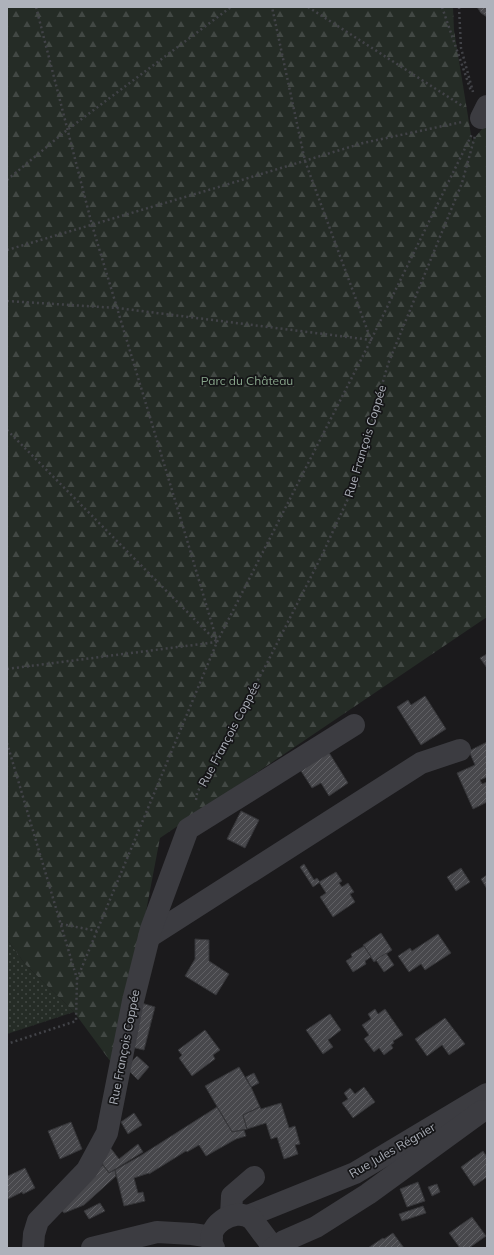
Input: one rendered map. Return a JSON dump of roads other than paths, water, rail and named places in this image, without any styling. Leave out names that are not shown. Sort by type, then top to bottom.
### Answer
[{"type":"street","name":"Rue François Coppée","points":[[32,1248],[38,1221],[87,1170],[107,1134],[132,1001],[148,937],[188,829],[354,725]]},
{"type":"street","points":[[148,937],[421,762],[460,750]]},
{"type":"street","name":"Rue Jules Régnier","points":[[213,1242],[215,1228],[221,1221],[240,1216],[355,1174],[487,1094]]},
{"type":"street","name":"Rue Jules Régnier","points":[[271,1248],[316,1227],[361,1198],[487,1108]]},
{"type":"street","points":[[254,1177],[232,1196],[240,1216],[252,1219],[270,1243],[271,1248]]},
{"type":"street","points":[[92,1248],[157,1232],[192,1234],[213,1242]]},
{"type":"park label","name":"Parc du Château","points":[[247,380]]}]
